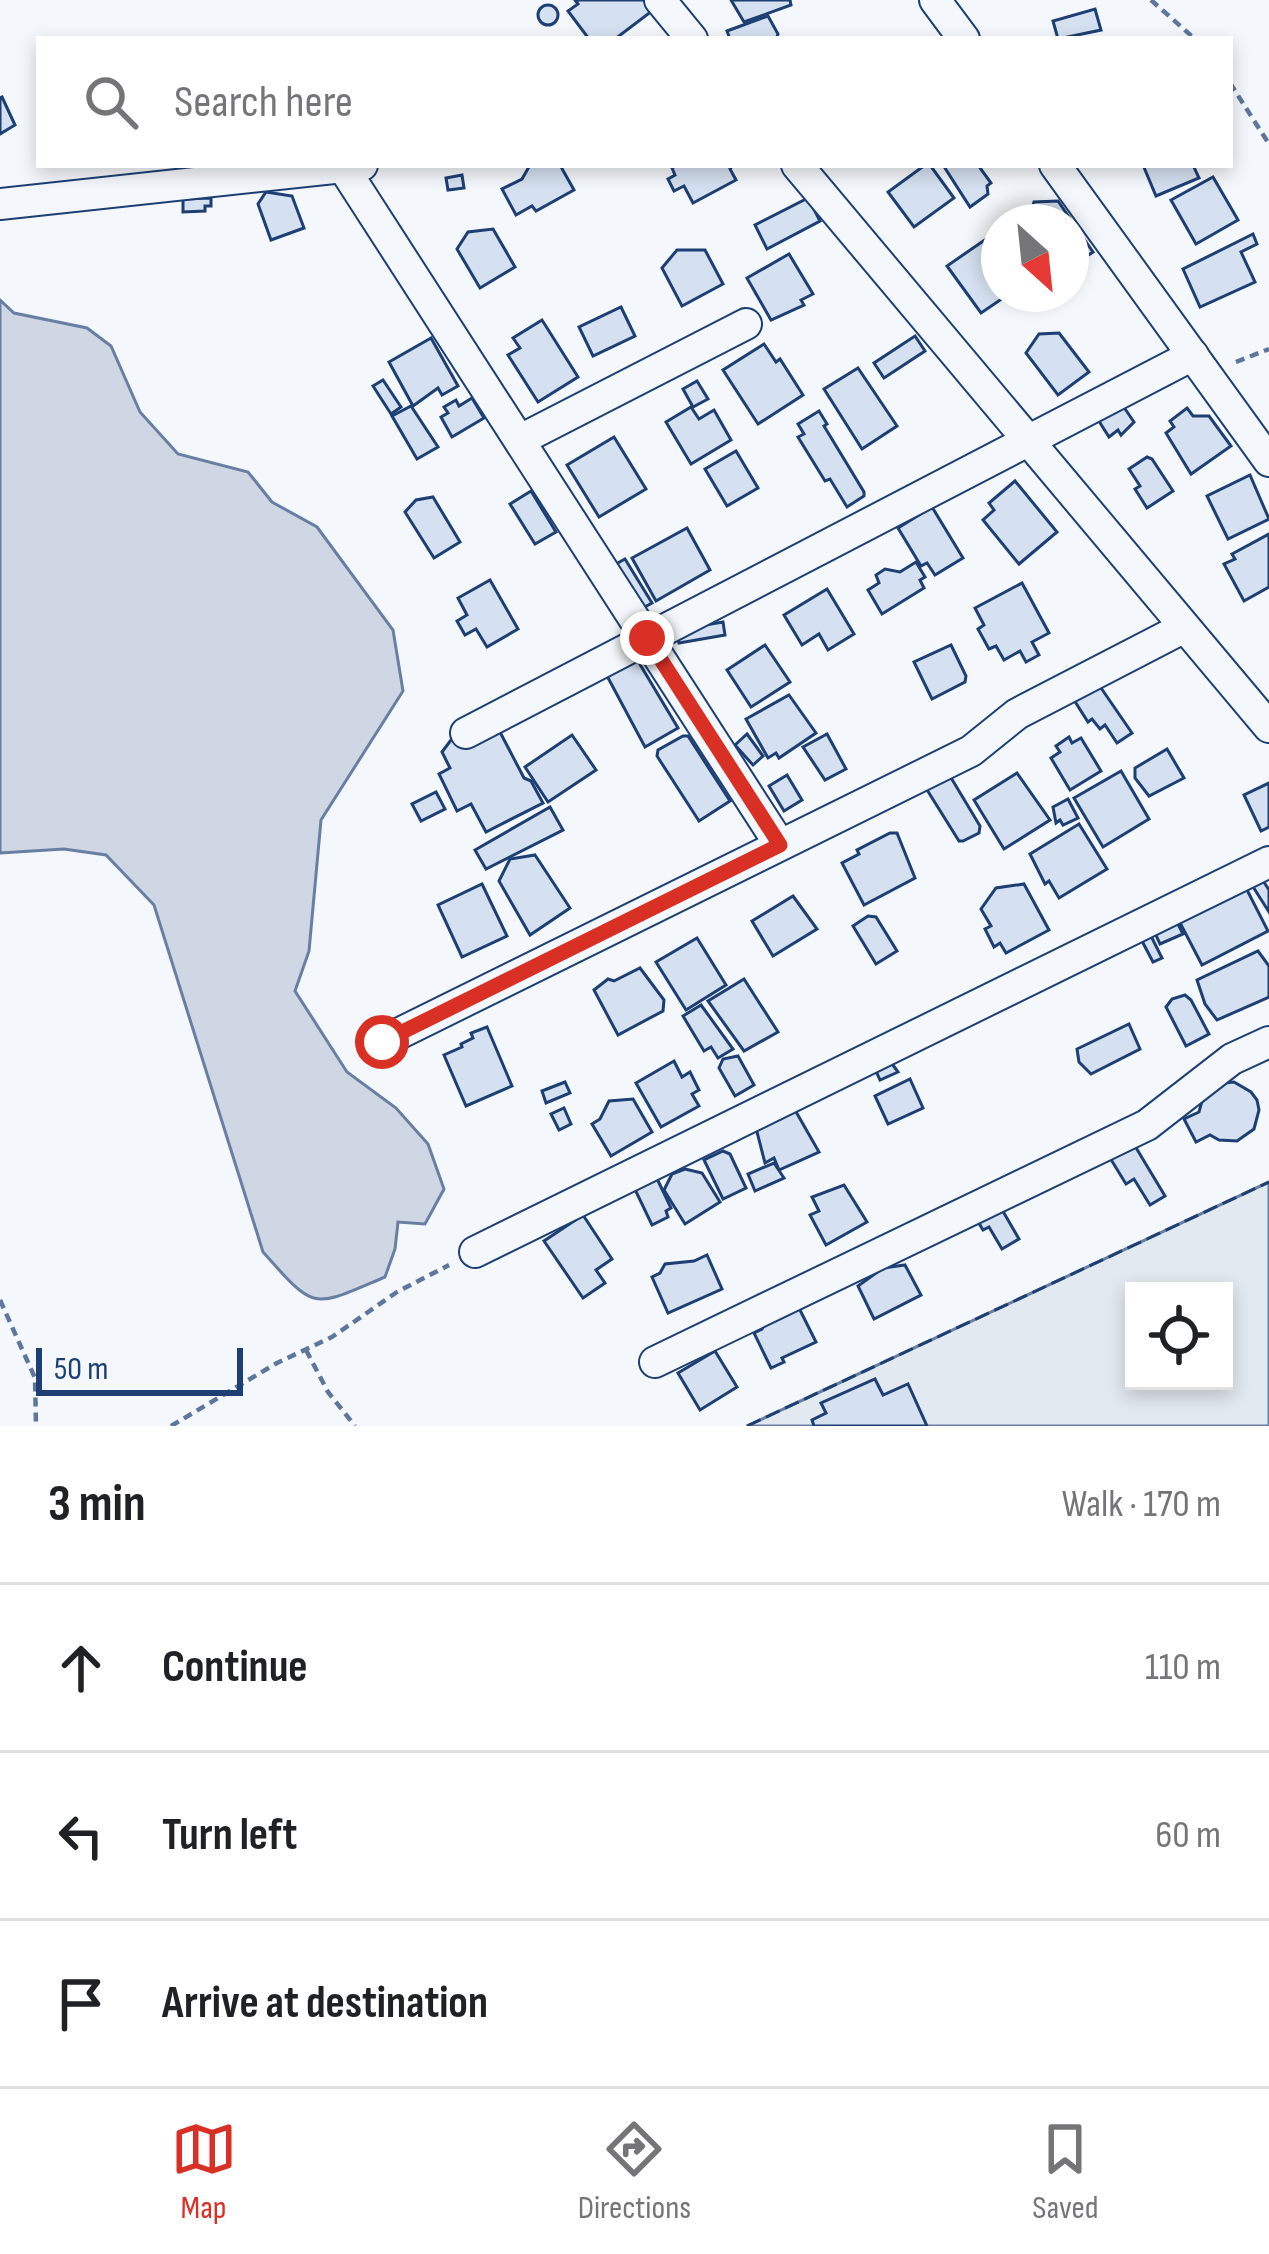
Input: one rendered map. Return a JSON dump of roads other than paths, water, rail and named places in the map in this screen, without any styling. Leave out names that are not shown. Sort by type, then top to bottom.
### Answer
[{"type":"street","points":[[660,0],[690,36]]},
{"type":"street","points":[[935,0],[962,36]]},
{"type":"street","points":[[0,204],[334,168]]},
{"type":"street","points":[[354,168],[520,440],[780,845]]},
{"type":"street","points":[[799,168],[1269,727]]},
{"type":"street","points":[[1057,168],[1269,461]]},
{"type":"street","points":[[520,440],[746,323]]},
{"type":"street","points":[[466,733],[1193,356]]},
{"type":"street","points":[[382,1042],[971,751],[1017,714],[1183,628]]},
{"type":"street","points":[[475,1252],[1269,862]]},
{"type":"street","points":[[655,1362],[1147,1125],[1232,1059],[1269,1042]]}]
